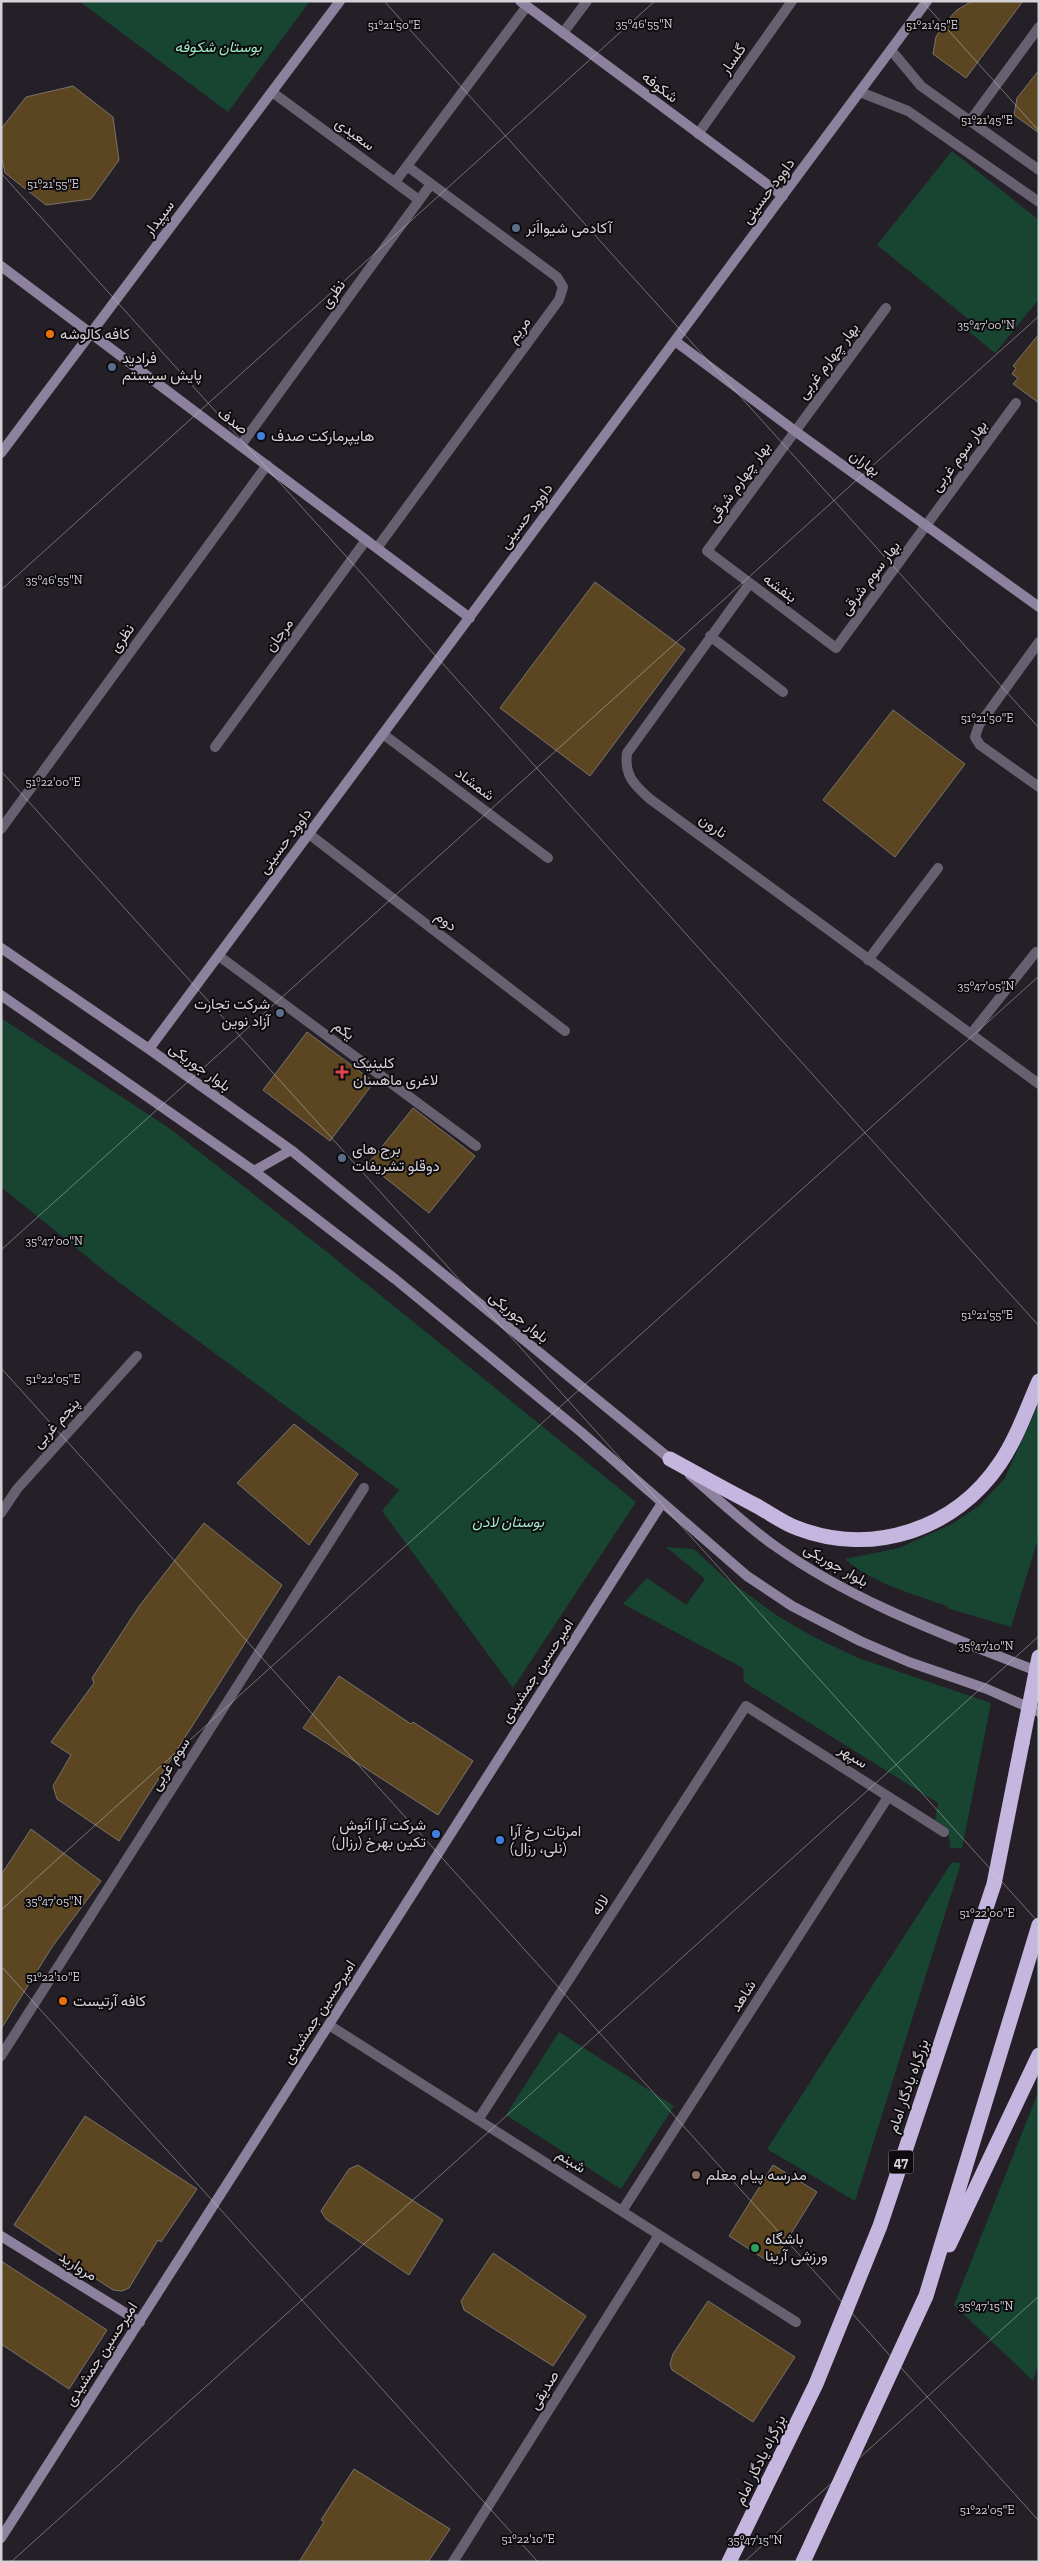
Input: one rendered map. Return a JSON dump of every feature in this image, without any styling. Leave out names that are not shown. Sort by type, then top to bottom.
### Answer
[{"type":"highway","points":[[670,1459],[796,1528],[830,1539],[883,1539],[929,1525],[949,1515],[970,1498],[1001,1462],[1039,1380]]},
{"type":"highway","name":"بزرگراه یادگار امام","points":[[730,2562],[816,2384],[880,2226],[994,1884],[1039,1656]]},
{"type":"highway","points":[[926,2296],[1039,1925]]},
{"type":"highway","points":[[802,2562],[1039,2055]]},
{"type":"street","name":"سپیدار","points":[[1,453],[340,1]]},
{"type":"street","points":[[563,33],[587,1]]},
{"type":"street","name":"گلسار","points":[[698,134],[792,1]]},
{"type":"street","name":"داوود حسینی","points":[[149,1049],[927,1]]},
{"type":"street","points":[[395,182],[524,4]]},
{"type":"street","name":"شکوفه","points":[[524,4],[782,196]]},
{"type":"street","points":[[970,121],[1039,27]]},
{"type":"street","points":[[891,50],[920,86],[1039,170]]},
{"type":"street","name":"سعیدی","points":[[272,92],[419,200]]},
{"type":"street","points":[[860,92],[908,110],[1039,202]]},
{"type":"street","name":"مریم","points":[[377,548],[559,300],[563,288],[557,277],[407,166]]},
{"type":"street","name":"نظری","points":[[241,446],[431,184]]},
{"type":"street","name":"صدف","points":[[1,266],[470,618]]},
{"type":"street","name":"بهار چهارم غربی","points":[[795,431],[886,308]]},
{"type":"street","name":"بهاران","points":[[675,341],[795,431],[1039,607]]},
{"type":"street","name":"بهار سوم غربی","points":[[927,526],[1016,403]]},
{"type":"street","name":"بهار چهارم شرقی","points":[[707,551],[795,431]]},
{"type":"street","name":"نظری","points":[[1,829],[267,465]]},
{"type":"street","name":"بهار سوم شرقی","points":[[836,648],[927,526]]},
{"type":"street","name":"مرجان","points":[[215,747],[366,540]]},
{"type":"street","name":"بنفشه","points":[[707,551],[836,648]]},
{"type":"street","name":"نارون","points":[[750,583],[627,753],[625,764],[628,776],[634,785],[650,798],[1039,1084]]},
{"type":"street","points":[[710,636],[783,692]]},
{"type":"street","points":[[1039,642],[979,725],[975,736],[980,745],[1039,787]]},
{"type":"street","name":"شمشاد","points":[[383,734],[548,858]]},
{"type":"street","name":"دوم","points":[[309,834],[565,1031]]},
{"type":"street","points":[[868,960],[938,868]]},
{"type":"street","name":"بلوار جوریکی","points":[[1,948],[149,1049],[291,1150],[774,1546],[853,1594],[905,1619],[1039,1672]]},
{"type":"street","points":[[971,1034],[1036,952]]},
{"type":"street","name":"یکم","points":[[218,956],[476,1146]]},
{"type":"street","points":[[1,995],[254,1171],[395,1279],[747,1576],[792,1606],[909,1662],[986,1689],[1039,1712]]},
{"type":"street","points":[[254,1171],[291,1150]]},
{"type":"street","name":"پنجم غربی","points":[[1,1513],[17,1489],[137,1356]]},
{"type":"street","name":"سوم غربی","points":[[1,2056],[364,1488]]},
{"type":"street","name":"امیرحسین جمشیدی","points":[[1,2538],[662,1503]]},
{"type":"street","name":"سپهر","points":[[746,1706],[944,1832]]},
{"type":"street","name":"لاله","points":[[478,2120],[746,1706]]},
{"type":"street","name":"شاهد","points":[[622,2211],[888,1797]]},
{"type":"street","name":"شبنم","points":[[329,2025],[796,2322]]},
{"type":"street","name":"صدیقی","points":[[453,2562],[659,2235]]},
{"type":"street","name":"مروارید","points":[[1,2236],[140,2322]]},
{"type":"green space","name":"بوستان شکوفه","points":[[79,1],[310,1],[228,112]]},
{"type":"green space","points":[[952,151],[1039,220],[1039,299],[995,353],[968,331],[972,322],[877,245]]},
{"type":"green space","name":"بوستان لادن","points":[[1,1018],[169,1128],[322,1248],[636,1502],[513,1688],[382,1511],[399,1490],[112,1277],[1,1187]]},
{"type":"green space","points":[[1039,1403],[1039,1536],[1011,1627],[947,1608],[949,1607],[895,1588],[868,1575],[845,1559],[899,1548],[952,1524],[979,1506],[1005,1478]]},
{"type":"green space","points":[[666,1547],[694,1549],[724,1577],[779,1617],[814,1637],[858,1658],[991,1703],[962,1848],[950,1848],[948,1828],[935,1820],[938,1803],[744,1682],[743,1668],[623,1604],[647,1578],[686,1605],[705,1579]]},
{"type":"green space","points":[[952,1862],[961,1863],[855,2201],[767,2149]]},
{"type":"green space","points":[[559,2032],[674,2106],[621,2189],[506,2115]]},
{"type":"green space","points":[[1039,2090],[1039,2360],[1033,2381],[954,2305]]},
{"type":"building","points":[[972,1],[1023,1],[966,78],[933,54],[936,37],[943,25],[957,10]]},
{"type":"building","points":[[1039,70],[1039,133],[1014,115],[1017,98]]},
{"type":"building","points":[[73,86],[113,117],[119,160],[91,199],[46,205],[5,173],[1,154],[1,129],[26,97]]},
{"type":"building","points":[[1039,334],[1039,403],[1013,384],[1018,378],[1012,374],[1016,368],[1013,366]]},
{"type":"building","points":[[595,582],[685,649],[590,776],[500,708]]},
{"type":"building","points":[[893,710],[965,764],[895,857],[823,800]]},
{"type":"building","points":[[307,1032],[374,1082],[330,1141],[263,1090]]},
{"type":"building","points":[[413,1108],[475,1156],[429,1213],[368,1164]]},
{"type":"building","points":[[294,1424],[358,1474],[309,1545],[237,1483]]},
{"type":"building","points":[[204,1523],[282,1585],[119,1841],[57,1799],[53,1786],[71,1755],[51,1742],[94,1683],[92,1678],[140,1605]]},
{"type":"building","points":[[339,1676],[411,1724],[413,1722],[473,1761],[438,1815],[303,1728]]},
{"type":"building","points":[[31,1829],[101,1881],[52,1947],[1,2029],[1,1875]]},
{"type":"building","points":[[85,2116],[197,2189],[161,2242],[158,2240],[129,2288],[122,2291],[113,2290],[14,2225]]},
{"type":"building","points":[[358,2165],[443,2220],[409,2275],[326,2219],[321,2211],[349,2169]]},
{"type":"building","points":[[773,2165],[817,2192],[772,2264],[729,2236]]},
{"type":"building","points":[[493,2253],[586,2316],[553,2366],[464,2310],[461,2301]]},
{"type":"building","points":[[1,2261],[107,2330],[69,2389],[1,2344]]},
{"type":"building","points":[[708,2301],[795,2357],[753,2422],[672,2370],[670,2364],[673,2354]]},
{"type":"building","points":[[354,2469],[450,2529],[428,2562],[299,2562],[324,2522],[321,2520]]},
{"type":"place","name":"آکادمی شیوااَبَر","points":[[516,228]]},
{"type":"place","name":"کافه کالوشه","points":[[50,334]]},
{"type":"place","name":"فرادید پایش سیستم","points":[[112,367]]},
{"type":"place","name":"هایپرمارکت صدف","points":[[261,436]]},
{"type":"place","name":"شرکت تجارت آزاد نوین","points":[[280,1013]]},
{"type":"place","name":"کلینیک لاغری ماهسان","points":[[342,1072]]},
{"type":"place","name":"برج های دوقلو تشریفات","points":[[342,1158]]},
{"type":"place","name":"شرکت آرا آنوش تکین بهرخ (رزال)","points":[[436,1834]]},
{"type":"place","name":"امرتات رخ آرا (نلی، رزال)","points":[[500,1840]]},
{"type":"place","name":"کافه آرتیست","points":[[63,2001]]},
{"type":"place","name":"مدرسه پیام معلم","points":[[696,2175]]},
{"type":"place","name":"باشگاه ورزشی آرینا","points":[[755,2248]]}]
